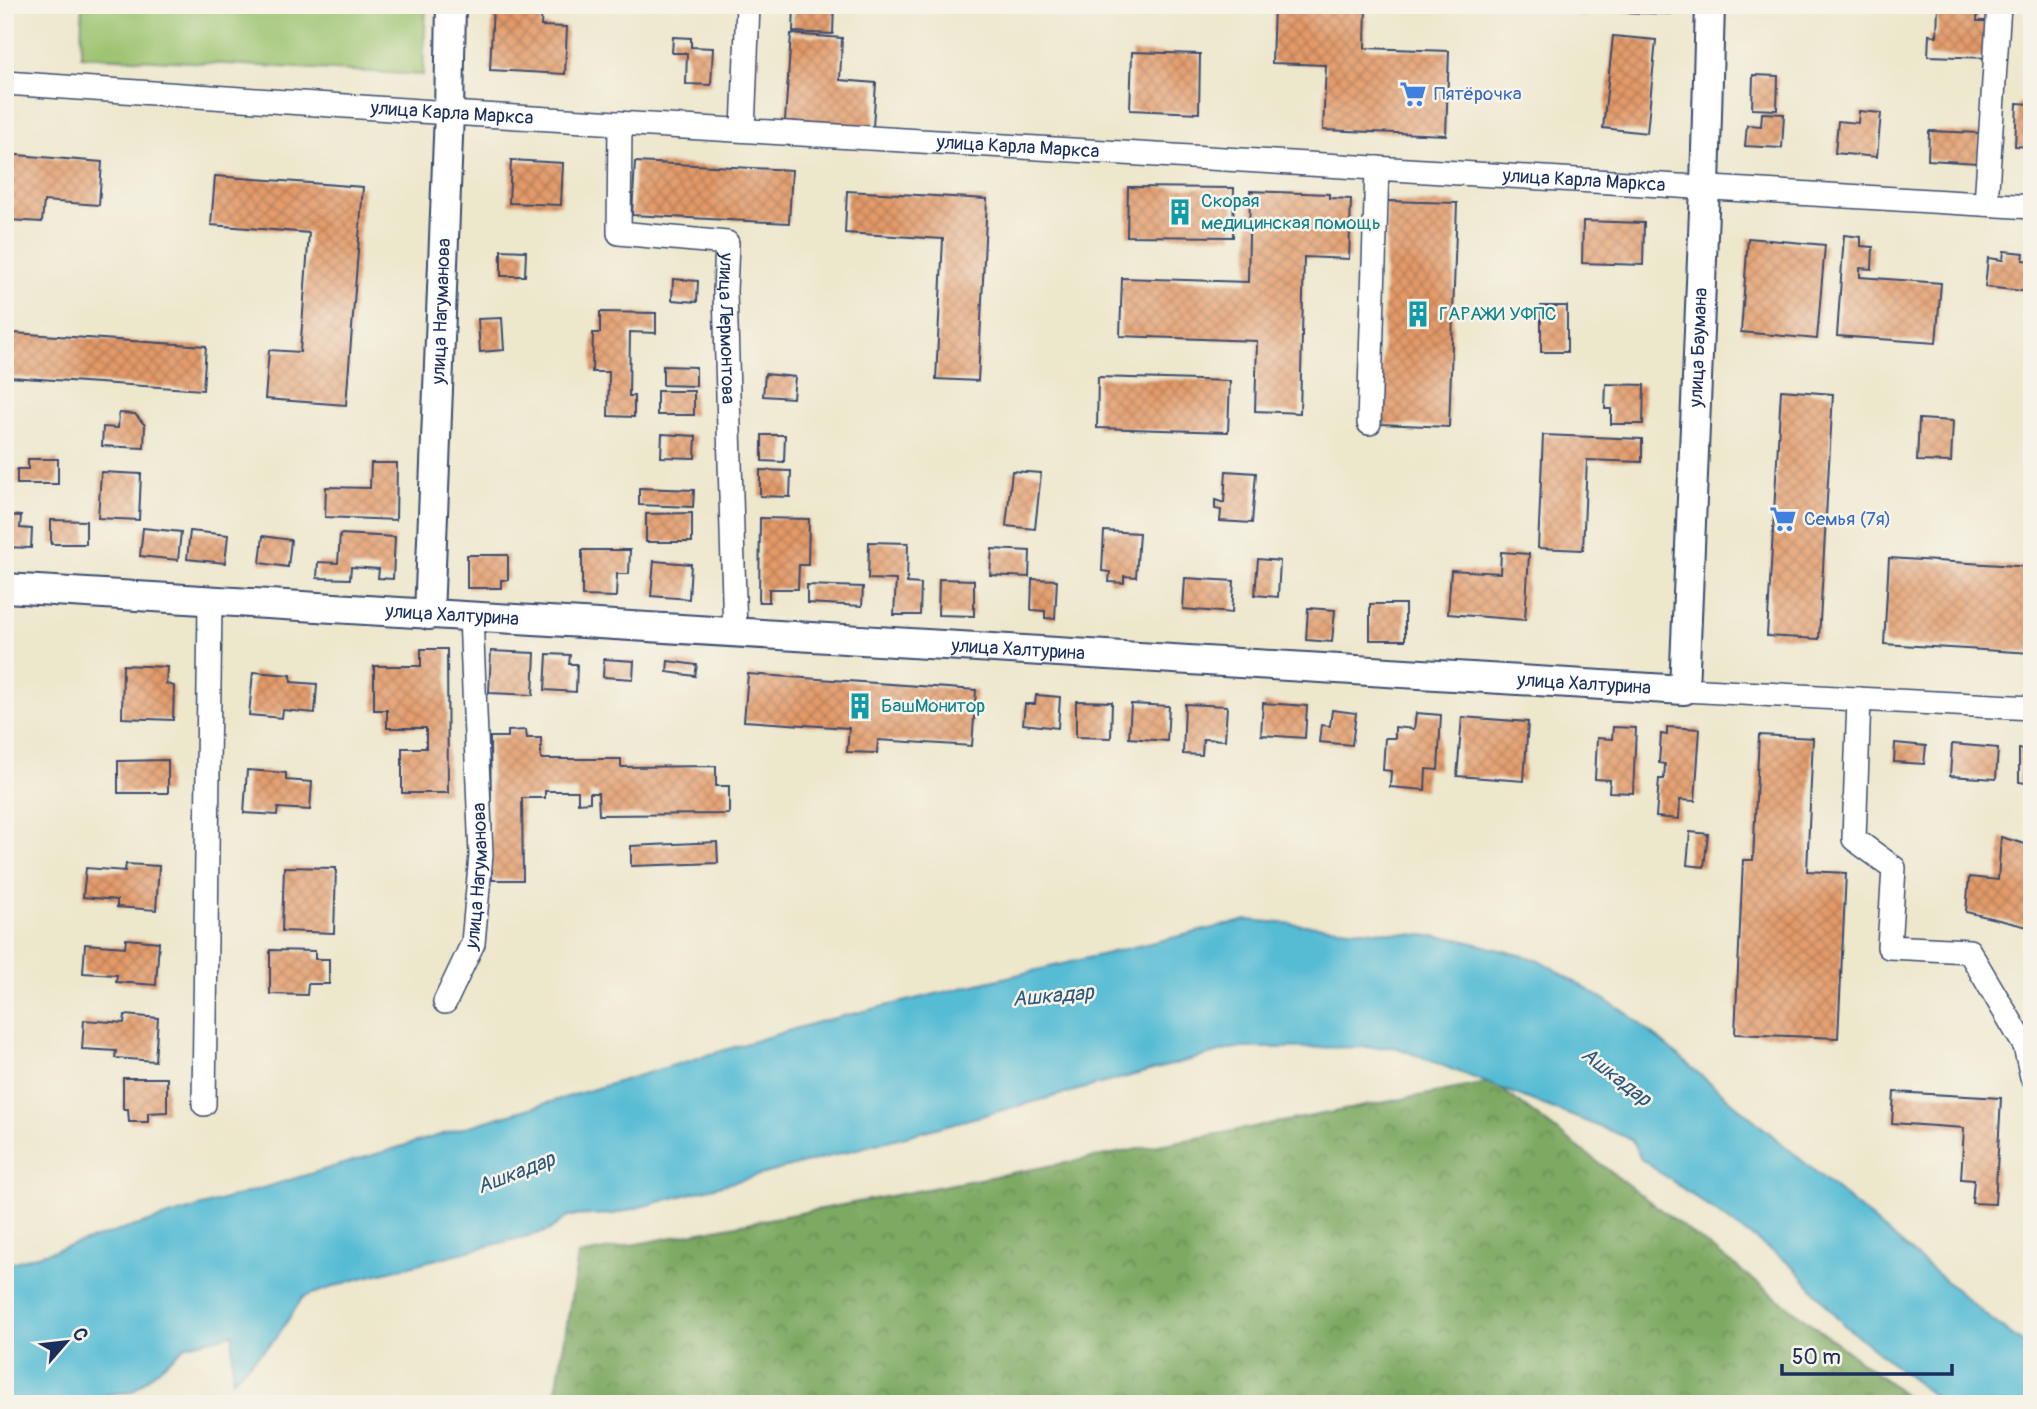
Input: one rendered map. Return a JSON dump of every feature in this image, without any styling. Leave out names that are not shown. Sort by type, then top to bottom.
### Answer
[{"type":"main road","name":"улица Нагуманова","points":[[429,615],[451,5]]},
{"type":"main road","name":"улица Баумана","points":[[1684,690],[1710,5]]},
{"type":"main road","name":"улица Халтурина","points":[[5,588],[1684,690]]},
{"type":"street","points":[[743,130],[748,5]]},
{"type":"street","points":[[1986,204],[1999,5]]},
{"type":"street","name":"улица Карла Маркса","points":[[5,83],[449,113],[2032,207]]},
{"type":"street","name":"улица Лермонтова","points":[[620,123],[619,233],[727,243],[725,290],[735,633]]},
{"type":"street","points":[[1368,423],[1377,168]]},
{"type":"street","points":[[204,1104],[211,601]]},
{"type":"street","name":"улица Нагуманова","points":[[444,1002],[473,943],[481,855],[471,617]]},
{"type":"street","name":"улица Халтурина","points":[[1684,690],[2032,708]]},
{"type":"street","points":[[1859,699],[1854,839],[1894,868],[1889,947],[1969,951],[2028,1046],[2032,1077]]},
{"type":"green space","points":[[82,5],[426,5],[423,75],[81,56]]},
{"type":"green space","points":[[1492,1082],[1917,1404],[554,1404],[578,1255]]},
{"type":"water","name":"Ашкадар","points":[[1247,920],[1454,938],[1539,960],[1628,1014],[1993,1321],[2032,1349],[2032,1404],[1943,1404],[1843,1324],[1794,1267],[1641,1159],[1631,1139],[1395,1047],[1235,1048],[614,1214],[568,1216],[548,1231],[354,1280],[303,1297],[276,1338],[232,1380],[233,1334],[187,1345],[132,1392],[108,1394],[95,1404],[5,1404],[5,1265],[818,1022]]},
{"type":"building","points":[[493,5],[542,5],[541,26],[567,27],[565,74],[490,70]]},
{"type":"building","points":[[794,5],[834,5],[833,34],[793,32]]},
{"type":"building","points":[[1274,5],[1366,5],[1365,48],[1449,51],[1446,135],[1323,130],[1326,65],[1272,63]]},
{"type":"building","points":[[1580,5],[1672,5],[1671,14],[1580,10]]},
{"type":"building","points":[[1938,5],[1978,5],[1977,21],[1991,21],[1990,58],[1928,56],[1929,35],[1937,36]]},
{"type":"building","points":[[791,34],[842,38],[840,80],[876,83],[873,127],[785,121]]},
{"type":"building","points":[[1613,36],[1656,40],[1647,133],[1603,128]]},
{"type":"building","points":[[673,37],[691,38],[691,47],[713,48],[711,85],[686,84],[687,53],[672,53]]},
{"type":"building","points":[[1132,52],[1200,54],[1199,113],[1130,110]]},
{"type":"building","points":[[1753,75],[1778,76],[1777,110],[1752,109]]},
{"type":"building","points":[[2017,103],[2032,104],[2032,147],[2015,146]]},
{"type":"building","points":[[1859,111],[1881,113],[1877,157],[1835,153],[1838,121],[1858,123]]},
{"type":"building","points":[[1762,113],[1784,114],[1782,148],[1745,146],[1747,125],[1761,126]]},
{"type":"building","points":[[1929,131],[1980,133],[1978,163],[1928,160]]},
{"type":"building","points":[[5,154],[102,162],[99,205],[44,201],[42,222],[9,220],[5,240]]},
{"type":"building","points":[[511,160],[563,163],[561,205],[509,203]]},
{"type":"building","points":[[635,162],[792,170],[789,223],[632,215]]},
{"type":"building","points":[[215,176],[363,187],[346,405],[265,399],[269,350],[300,352],[309,233],[211,225]]},
{"type":"building","name":"Скорая медицинская помощь","points":[[1128,187],[1234,188],[1233,237],[1127,236]]},
{"type":"building","points":[[847,191],[987,199],[978,381],[936,379],[943,239],[845,233]]},
{"type":"building","points":[[1250,191],[1329,194],[1329,198],[1351,199],[1349,259],[1304,257],[1300,413],[1255,411],[1257,341],[1120,336],[1122,278],[1248,282]]},
{"type":"building","name":"ГАРАЖИ УФПС","points":[[1387,201],[1457,203],[1449,427],[1380,424]]},
{"type":"building","points":[[1583,221],[1644,223],[1643,265],[1582,263]]},
{"type":"building","points":[[1844,235],[1861,237],[1861,246],[1873,247],[1872,269],[1860,268],[1860,277],[1941,283],[1936,343],[1837,336]]},
{"type":"building","points":[[1748,238],[1825,245],[1817,339],[1741,332]]},
{"type":"building","points":[[501,250],[526,251],[525,276],[501,276]]},
{"type":"building","points":[[2004,251],[2024,253],[2023,260],[2032,261],[2032,292],[1985,287],[1988,258],[2003,260]]},
{"type":"building","points":[[673,279],[698,281],[697,302],[672,300]]},
{"type":"building","points":[[1541,306],[1567,306],[1567,352],[1541,352]]},
{"type":"building","points":[[600,312],[656,313],[656,333],[630,332],[629,396],[634,396],[634,417],[608,416],[609,372],[592,372],[593,333],[600,333]]},
{"type":"building","points":[[502,318],[504,350],[480,352],[478,319]]},
{"type":"building","points":[[13,333],[206,346],[203,390],[10,377]]},
{"type":"building","points":[[663,366],[696,367],[696,386],[663,385]]},
{"type":"building","points":[[765,374],[795,377],[793,398],[763,396]]},
{"type":"building","points":[[1098,377],[1230,381],[1228,432],[1097,428]]},
{"type":"building","points":[[1606,384],[1644,385],[1643,424],[1611,424],[1611,409],[1605,409]]},
{"type":"building","points":[[1781,390],[1833,394],[1819,639],[1767,636]]},
{"type":"building","points":[[657,391],[694,391],[694,415],[657,415]]},
{"type":"building","points":[[119,413],[135,414],[145,425],[144,448],[102,446],[103,427],[118,428]]},
{"type":"building","points":[[1919,419],[1953,421],[1951,462],[1917,461]]},
{"type":"building","points":[[662,434],[696,436],[695,458],[661,457]]},
{"type":"building","points":[[762,435],[785,435],[784,462],[762,461]]},
{"type":"building","points":[[1543,435],[1642,439],[1642,462],[1587,460],[1583,550],[1538,548]]},
{"type":"building","points":[[28,459],[58,459],[58,484],[17,484],[17,469],[28,469]]},
{"type":"building","points":[[371,463],[397,463],[396,520],[325,517],[326,487],[370,488]]},
{"type":"building","points":[[760,470],[791,471],[790,497],[760,496]]},
{"type":"building","points":[[1012,471],[1041,473],[1035,529],[1006,526]]},
{"type":"building","points":[[1226,471],[1256,473],[1252,523],[1220,521],[1221,510],[1215,509],[1215,500],[1224,503]]},
{"type":"building","points":[[101,472],[141,474],[139,520],[98,518]]},
{"type":"building","points":[[639,488],[694,490],[693,507],[639,505]]},
{"type":"building","points":[[692,513],[692,542],[646,542],[646,514]]},
{"type":"building","points":[[5,515],[21,516],[20,528],[32,529],[31,548],[5,547]]},
{"type":"building","points":[[760,518],[809,519],[808,565],[799,565],[798,589],[769,589],[769,602],[759,602]]},
{"type":"building","points":[[51,520],[86,521],[86,544],[51,544]]},
{"type":"building","points":[[143,528],[181,532],[178,560],[140,556]]},
{"type":"building","points":[[190,531],[228,535],[225,563],[187,559]]},
{"type":"building","points":[[1104,531],[1139,533],[1136,577],[1124,576],[1124,583],[1109,582],[1110,572],[1102,571]]},
{"type":"building","points":[[340,534],[395,537],[393,579],[378,578],[379,569],[351,567],[350,579],[317,578],[318,562],[338,563]]},
{"type":"building","points":[[263,536],[291,540],[288,567],[260,563]]},
{"type":"building","points":[[869,542],[908,543],[907,583],[921,584],[920,615],[894,615],[896,580],[868,579]]},
{"type":"building","points":[[992,549],[1030,551],[1029,577],[990,575]]},
{"type":"building","points":[[582,550],[630,550],[629,574],[617,574],[616,597],[582,596]]},
{"type":"building","points":[[1501,552],[1529,554],[1525,620],[1448,614],[1451,570],[1500,573]]},
{"type":"building","points":[[467,555],[508,555],[508,580],[501,580],[501,588],[467,588]]},
{"type":"building","points":[[1889,558],[2032,567],[2032,653],[1884,644]]},
{"type":"building","points":[[1258,559],[1280,561],[1278,597],[1255,595]]},
{"type":"building","points":[[654,561],[691,564],[689,599],[651,596]]},
{"type":"building","points":[[1185,578],[1234,581],[1232,613],[1183,609]]},
{"type":"building","points":[[939,579],[974,580],[974,616],[938,615]]},
{"type":"building","points":[[1032,579],[1057,580],[1055,619],[1045,618],[1045,611],[1031,610]]},
{"type":"building","points":[[807,585],[863,587],[862,606],[807,603]]},
{"type":"building","points":[[1370,604],[1405,604],[1405,640],[1370,640]]},
{"type":"building","points":[[1308,608],[1335,610],[1332,642],[1306,640]]},
{"type":"building","points":[[421,649],[447,649],[448,793],[402,793],[402,748],[426,748],[426,728],[387,728],[387,710],[374,710],[374,666],[421,666]]},
{"type":"building","points":[[491,651],[535,653],[533,695],[489,693]]},
{"type":"building","points":[[547,654],[570,655],[569,664],[577,664],[576,692],[545,690]]},
{"type":"building","points":[[604,659],[634,661],[633,679],[603,677]]},
{"type":"building","points":[[668,661],[697,665],[695,676],[667,672]]},
{"type":"building","points":[[123,665],[167,667],[166,684],[174,686],[173,720],[122,718]]},
{"type":"building","points":[[253,672],[291,675],[291,682],[317,684],[315,713],[283,710],[282,718],[249,715]]},
{"type":"building","name":"БашМонитор","points":[[748,674],[976,690],[972,746],[878,740],[877,753],[847,752],[849,728],[744,721]]},
{"type":"building","points":[[1036,695],[1060,697],[1058,728],[1023,724],[1025,704],[1035,704]]},
{"type":"building","points":[[1076,701],[1112,702],[1111,738],[1076,737]]},
{"type":"building","points":[[1263,703],[1307,706],[1305,738],[1261,735]]},
{"type":"building","points":[[1131,704],[1169,706],[1167,741],[1129,738]]},
{"type":"building","points":[[1185,704],[1227,706],[1225,740],[1203,739],[1202,755],[1183,754]]},
{"type":"building","points":[[1332,710],[1356,713],[1352,745],[1319,742],[1321,725],[1330,726]]},
{"type":"building","points":[[1416,713],[1441,715],[1438,770],[1426,769],[1425,790],[1390,787],[1391,771],[1383,770],[1385,738],[1395,738],[1395,727],[1414,729]]},
{"type":"building","points":[[1462,717],[1528,722],[1524,781],[1457,776]]},
{"type":"building","points":[[1613,727],[1636,728],[1633,793],[1609,792],[1610,780],[1595,779],[1597,738],[1612,739]]},
{"type":"building","points":[[1667,727],[1700,729],[1695,801],[1680,800],[1679,819],[1656,817],[1659,779],[1664,779],[1665,764],[1659,763],[1661,734],[1667,735]]},
{"type":"building","points":[[526,730],[527,738],[541,738],[541,759],[621,759],[621,767],[716,766],[716,786],[729,786],[729,814],[599,815],[598,793],[590,793],[590,802],[578,803],[578,791],[545,791],[545,798],[522,798],[523,880],[492,880],[490,737],[508,737],[508,731]]},
{"type":"building","points":[[1759,735],[1813,738],[1807,871],[1846,873],[1838,1038],[1735,1034],[1743,860],[1753,860]]},
{"type":"building","points":[[1895,743],[1926,746],[1924,764],[1894,762]]},
{"type":"building","points":[[1952,744],[1998,748],[1996,779],[1950,776]]},
{"type":"building","points":[[2019,749],[2032,750],[2032,784],[2019,782]]},
{"type":"building","points":[[168,760],[168,793],[118,793],[118,761]]},
{"type":"building","points":[[247,770],[286,773],[286,780],[312,782],[310,810],[278,808],[277,815],[244,813]]},
{"type":"building","points":[[1690,832],[1708,834],[1704,867],[1687,865]]},
{"type":"building","points":[[2001,837],[2032,846],[2032,928],[1966,912],[1969,877],[1998,880]]},
{"type":"building","points":[[717,842],[718,863],[631,866],[631,846]]},
{"type":"building","points":[[126,864],[159,866],[156,910],[117,907],[117,900],[83,897],[86,868],[125,871]]},
{"type":"building","points":[[284,867],[336,868],[334,933],[282,931]]},
{"type":"building","points":[[126,939],[159,942],[156,985],[116,982],[117,975],[83,973],[85,944],[125,947]]},
{"type":"building","points":[[270,950],[315,951],[315,959],[329,959],[329,984],[308,984],[307,995],[270,994]]},
{"type":"building","points":[[125,1015],[158,1018],[155,1061],[115,1058],[116,1051],[82,1049],[84,1020],[124,1023]]},
{"type":"building","points":[[123,1078],[167,1078],[167,1112],[148,1113],[148,1122],[129,1122],[128,1109],[123,1109]]},
{"type":"building","points":[[1894,1092],[2001,1098],[1995,1204],[1972,1203],[1974,1180],[1961,1179],[1964,1128],[1892,1123]]},
{"type":"place","name":"Пятёрочка","points":[[1413,94]]},
{"type":"place","name":"Скорая медицинская помощь","points":[[1180,212]]},
{"type":"place","name":"ГАРАЖИ УФПС","points":[[1418,314]]},
{"type":"place","name":"Семья (7я)","points":[[1783,519]]},
{"type":"place","name":"БашМонитор","points":[[860,706]]}]
